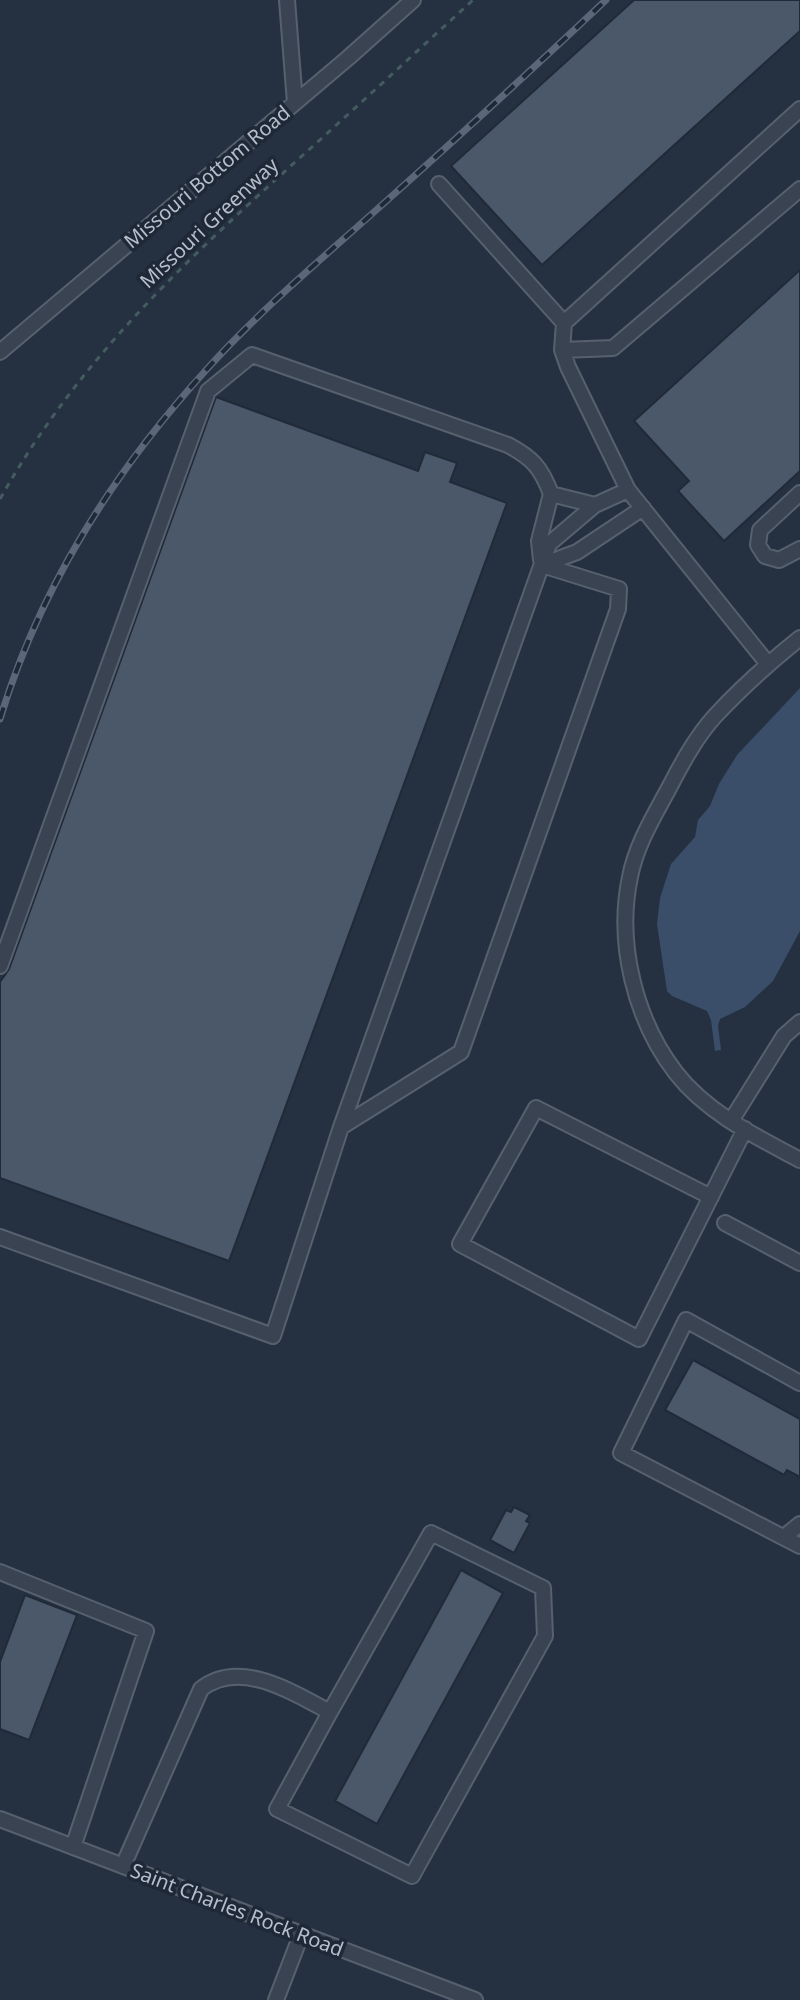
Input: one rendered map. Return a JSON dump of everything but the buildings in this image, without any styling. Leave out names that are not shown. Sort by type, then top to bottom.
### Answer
[{"type":"street","points":[[287,0],[295,103]]},
{"type":"street","name":"Missouri Bottom Road","points":[[0,352],[413,0]]},
{"type":"street","points":[[768,664],[628,490],[562,350],[564,323],[800,109]]},
{"type":"street","points":[[439,184],[564,323]]},
{"type":"street","points":[[562,350],[613,348],[800,189]]},
{"type":"street","points":[[0,966],[208,391],[252,355],[508,445],[527,456],[543,473],[551,494],[539,541],[542,565]]},
{"type":"street","points":[[0,1237],[273,1336],[341,1127],[549,544],[595,505],[628,490]]},
{"type":"street","points":[[800,493],[760,530],[758,545],[765,556],[779,560],[800,549]]},
{"type":"street","points":[[551,494],[595,505]]},
{"type":"street","points":[[542,565],[577,552],[643,508]]},
{"type":"street","points":[[341,1127],[461,1052],[618,609],[619,589],[542,565]]},
{"type":"street","points":[[800,638],[768,664],[713,718],[689,752],[637,852],[629,878],[626,928],[631,974],[649,1027],[676,1073],[703,1100],[731,1121],[800,1160]]},
{"type":"street","points":[[731,1121],[784,1036],[800,1022]]},
{"type":"street","points":[[711,1197],[536,1108],[460,1244],[639,1339],[711,1197],[745,1129]]},
{"type":"street","points":[[725,1223],[800,1263]]},
{"type":"street","points":[[800,1383],[686,1320],[621,1453],[800,1546]]},
{"type":"street","points":[[784,1537],[800,1524]]},
{"type":"street","points":[[431,1533],[543,1588],[545,1636],[412,1876],[277,1809],[330,1712],[431,1533]]},
{"type":"street","points":[[0,1572],[146,1631],[73,1847]]},
{"type":"street","points":[[123,1866],[201,1689],[210,1681],[238,1677],[267,1682],[330,1712]]},
{"type":"street","name":"Saint Charles Rock Road","points":[[0,1819],[475,2000]]},
{"type":"street","points":[[276,2000],[301,1935]]},
{"type":"path","name":"Missouri Greenway","points":[[0,499],[72,388],[170,276],[473,0]]},
{"type":"water","points":[[800,688],[800,931],[773,981],[745,1007],[720,1019],[721,1050],[715,1051],[707,1011],[667,991],[657,924],[660,898],[671,864],[695,837],[698,820],[710,806],[737,755]]},
{"type":"railway","points":[[0,719],[36,623],[59,577],[111,490],[173,408],[227,347],[270,305],[606,0]]}]
